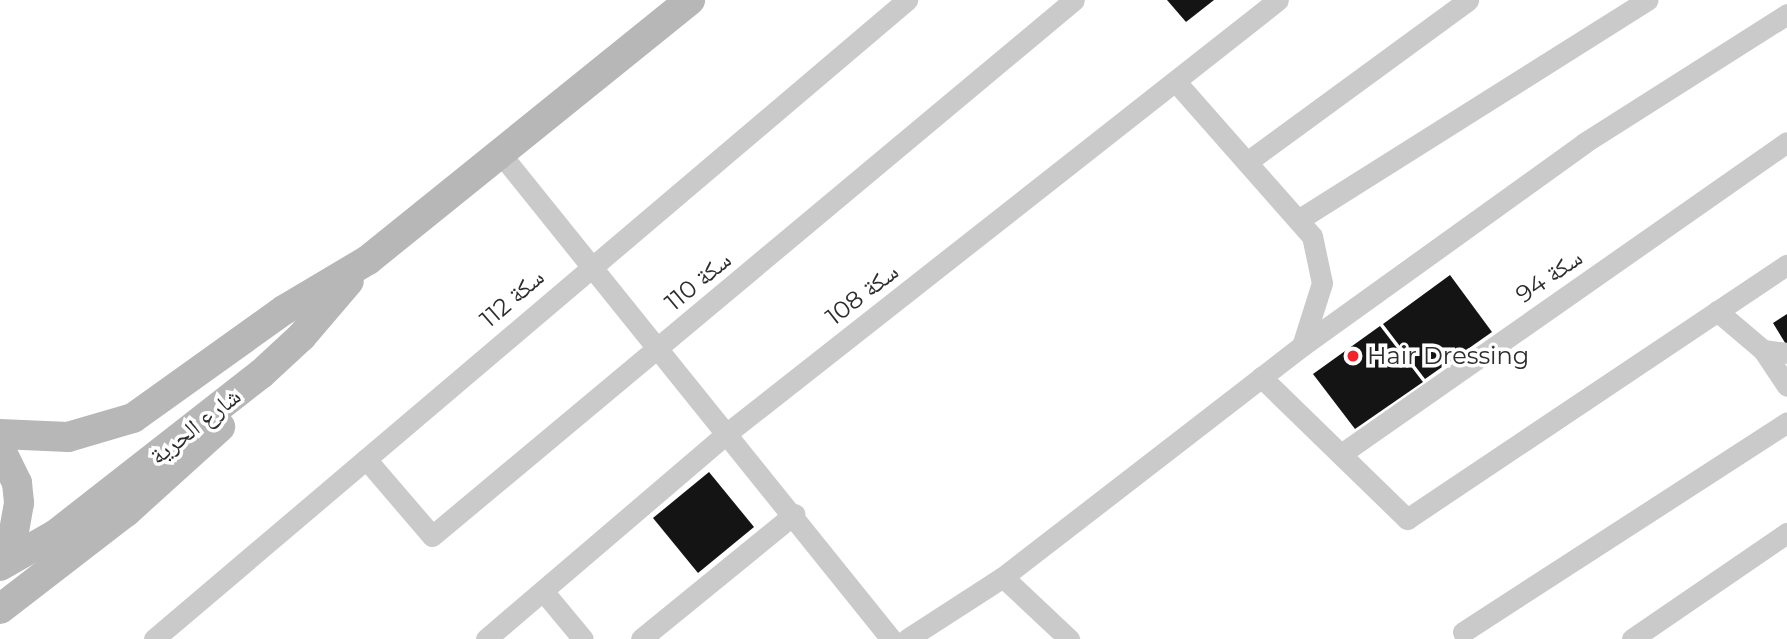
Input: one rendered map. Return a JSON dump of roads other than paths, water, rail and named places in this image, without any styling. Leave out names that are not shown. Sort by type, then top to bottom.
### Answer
[{"type":"street","name":"شارع الحرية","points":[[0,434],[68,437],[132,418],[284,310],[368,260],[691,0]]},
{"type":"street","name":"سكة 112","points":[[154,639],[590,265],[907,0]]},
{"type":"street","name":"سكة 110","points":[[366,459],[432,536],[1074,0]]},
{"type":"street","name":"سكة 108","points":[[486,639],[726,433],[1278,0]]},
{"type":"street","points":[[1247,162],[1468,0]]},
{"type":"street","points":[[1298,220],[1647,0]]},
{"type":"street","points":[[907,639],[1003,576],[1302,346],[1584,143],[1787,14]]},
{"type":"street","points":[[1176,82],[1312,236],[1322,283],[1302,346]]},
{"type":"street","name":"سكة 94","points":[[1341,454],[1787,142]]},
{"type":"street","points":[[500,153],[794,514],[891,639]]},
{"type":"street","name":"شارع الحرية","points":[[0,566],[57,534],[261,374],[302,336],[368,260]]},
{"type":"street","points":[[1261,377],[1407,519],[1787,265]]},
{"type":"street","points":[[1717,311],[1763,350],[1787,386]]},
{"type":"street","points":[[1763,350],[1787,353]]},
{"type":"street","points":[[0,609],[126,512],[214,435],[261,374]]},
{"type":"street","points":[[1463,632],[1787,422]]},
{"type":"street","points":[[0,448],[14,474],[19,503],[12,541],[0,560]]},
{"type":"street","points":[[641,639],[794,514]]},
{"type":"street","points":[[1632,639],[1787,533]]},
{"type":"street","points":[[1003,576],[1069,639]]},
{"type":"street","points":[[543,591],[583,639]]},
{"type":"place","name":"Hair Dressing","points":[[1353,356]]}]
